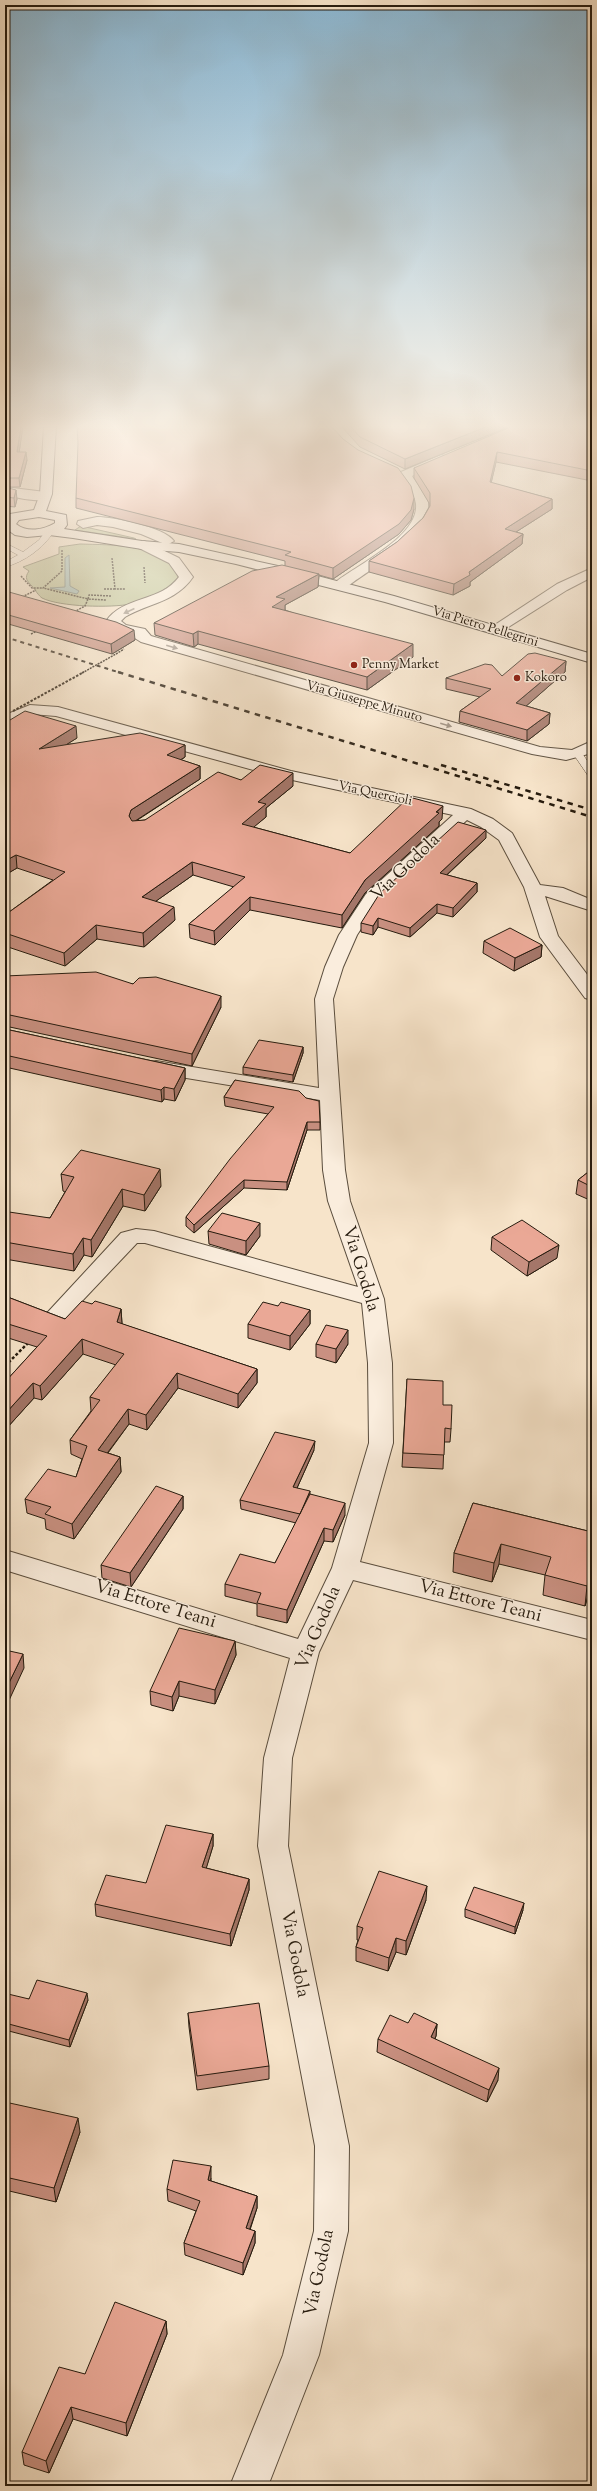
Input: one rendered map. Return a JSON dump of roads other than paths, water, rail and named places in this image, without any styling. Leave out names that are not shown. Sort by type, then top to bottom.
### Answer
[{"type":"street","points":[[126,542],[182,548]]},
{"type":"street","points":[[164,542],[182,548]]},
{"type":"street","points":[[342,584],[352,574],[400,542]]},
{"type":"street","name":"Via Giuseppe Minuto","points":[[144,545],[175,560],[183,569],[186,577],[182,585],[161,597],[128,610],[113,621],[121,628],[137,632],[146,639],[538,751],[559,755],[586,750]]},
{"type":"street","name":"Via Pietro Pellegrini","points":[[182,548],[342,584],[592,659]]},
{"type":"street","points":[[253,577],[285,571]]},
{"type":"street","points":[[494,630],[562,587],[592,572]]},
{"type":"street","points":[[137,632],[155,628]]},
{"type":"street","name":"Via Quercioli","points":[[9,716],[32,708],[43,709],[289,776],[465,813],[487,823],[506,837],[533,887],[549,937],[592,994]]},
{"type":"street","points":[[220,774],[239,762]]},
{"type":"street","name":"Via Godola","points":[[249,2486],[301,2356],[331,2231],[332,2146],[273,1846],[278,1758],[305,1652],[345,1568],[381,1443],[380,1363],[373,1300],[339,1201],[334,1170],[324,999],[334,967],[348,935],[372,898],[465,813]]},
{"type":"street","points":[[533,887],[557,892],[592,906]]},
{"type":"street","points":[[134,1062],[329,1096]]},
{"type":"street","points":[[58,1313],[129,1238],[136,1236],[146,1236],[373,1300]]},
{"type":"street","name":"Via Ettore Teani","points":[[5,1560],[305,1652]]},
{"type":"street","name":"Via Ettore Teani","points":[[345,1568],[592,1630]]},
{"type":"lane","points":[[5,565],[14,561],[41,542]]},
{"type":"lane","points":[[5,545],[23,555]]},
{"type":"lane","points":[[5,556],[14,561]]},
{"type":"lane","points":[[586,750],[592,775]]},
{"type":"water","points":[[69,555],[70,586],[79,591],[77,594],[50,588],[65,587],[65,558]]},
{"type":"railway","points":[[5,637],[121,673]]},
{"type":"railway","points":[[118,672],[592,817]]},
{"type":"railway","points":[[441,765],[592,810]]},
{"type":"place","name":"Penny Market","points":[[354,665]]},
{"type":"place","name":"Kokoro","points":[[517,678]]}]
